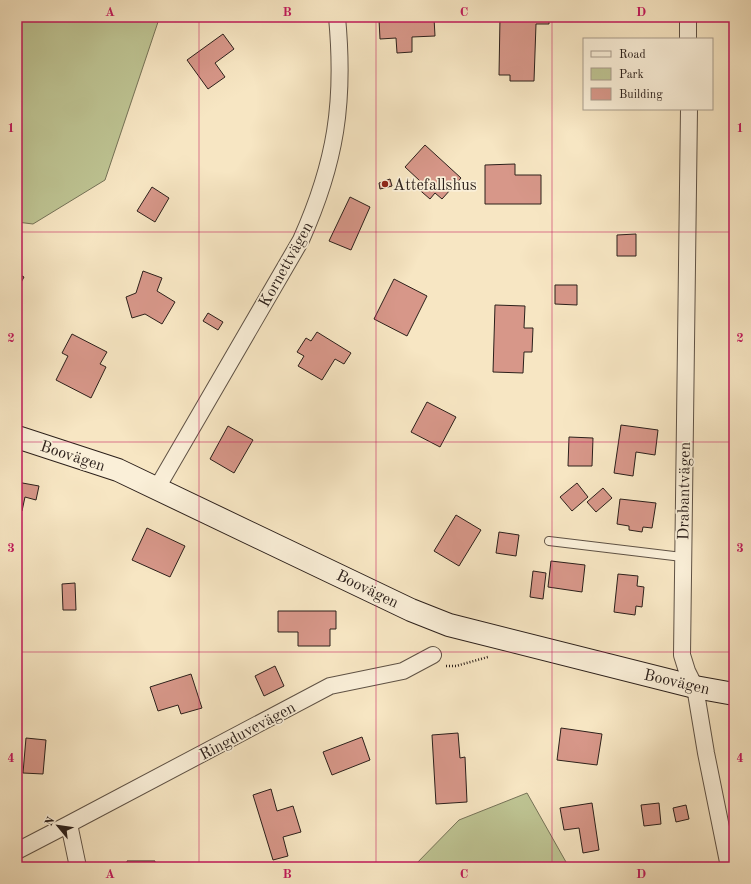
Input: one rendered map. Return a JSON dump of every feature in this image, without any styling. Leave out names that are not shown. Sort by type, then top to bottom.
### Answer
[{"type":"street","name":"Kornettvägen","points":[[157,488],[300,240],[316,206],[330,159],[340,100],[338,17]]},
{"type":"street","points":[[688,17],[688,38]]},
{"type":"street","name":"Drabantvägen","points":[[688,110],[682,654],[687,671],[695,687],[706,753],[729,867]]},
{"type":"street","name":"Boovägen","points":[[17,437],[118,470],[411,610],[449,625],[695,687],[734,694]]},
{"type":"street","name":"Ringduvevägen","points":[[17,851],[330,686],[403,671],[433,655]]},
{"type":"street","points":[[69,824],[78,867]]},
{"type":"lane","points":[[549,541],[682,557]]},
{"type":"path","points":[[433,655],[436,666],[456,666],[499,653],[503,639]]},
{"type":"green space","points":[[17,17],[148,17],[159,19],[105,180],[33,224],[17,222]]},
{"type":"green space","points":[[527,793],[566,862],[567,867],[413,867],[459,820]]},
{"type":"building","points":[[500,17],[549,17],[549,24],[536,24],[534,81],[510,81],[510,75],[499,75]]},
{"type":"building","points":[[434,18],[435,36],[412,37],[412,52],[397,53],[396,38],[380,39],[379,20]]},
{"type":"building","points":[[223,34],[234,49],[215,63],[225,77],[208,89],[187,60]]},
{"type":"building","points":[[425,145],[461,178],[442,199],[435,193],[430,199],[415,186],[420,181],[405,167]]},
{"type":"building","points":[[515,164],[515,175],[541,175],[541,204],[485,204],[485,165]]},
{"type":"building","name":"Attefallshus","points":[[390,179],[392,186],[380,189],[379,183]]},
{"type":"building","points":[[152,187],[169,198],[155,222],[137,211]]},
{"type":"building","points":[[350,197],[370,207],[351,250],[329,241]]},
{"type":"building","points":[[636,234],[636,256],[617,256],[617,235]]},
{"type":"building","points":[[143,271],[162,278],[157,291],[175,302],[162,324],[145,314],[132,318],[126,297],[136,293]]},
{"type":"building","points":[[17,273],[24,277],[17,290]]},
{"type":"building","points":[[394,279],[427,296],[407,336],[374,319]]},
{"type":"building","points":[[555,285],[577,285],[577,305],[555,304]]},
{"type":"building","points":[[495,305],[525,306],[524,328],[533,328],[532,352],[524,352],[523,373],[493,372]]},
{"type":"building","points":[[208,313],[223,322],[218,330],[203,321]]},
{"type":"building","points":[[317,332],[351,353],[344,364],[335,359],[322,380],[298,366],[304,356],[297,352],[306,338],[311,341]]},
{"type":"building","points":[[72,334],[107,352],[100,364],[106,367],[91,398],[56,380],[68,356],[62,353]]},
{"type":"building","points":[[427,402],[456,417],[440,447],[411,432]]},
{"type":"building","points":[[621,425],[658,430],[655,455],[636,452],[633,476],[614,473]]},
{"type":"building","points":[[228,426],[253,440],[234,473],[210,459]]},
{"type":"building","points":[[569,437],[593,438],[592,466],[568,466]]},
{"type":"building","points":[[17,482],[39,486],[36,500],[25,497],[22,511],[17,510]]},
{"type":"building","points":[[577,483],[588,497],[572,511],[560,497]]},
{"type":"building","points":[[603,488],[612,498],[596,512],[587,502]]},
{"type":"building","points":[[620,499],[656,503],[652,528],[643,527],[642,532],[629,530],[629,526],[617,524]]},
{"type":"building","points":[[456,515],[481,530],[459,566],[434,551]]},
{"type":"building","points":[[147,528],[185,546],[170,577],[132,560]]},
{"type":"building","points":[[499,532],[519,535],[516,556],[496,553]]},
{"type":"building","points":[[551,561],[585,565],[582,592],[548,587]]},
{"type":"building","points":[[533,571],[546,573],[543,599],[530,597]]},
{"type":"building","points":[[618,574],[638,576],[637,586],[644,587],[642,607],[636,606],[635,615],[614,612]]},
{"type":"building","points":[[75,583],[76,610],[63,610],[62,584]]},
{"type":"building","points":[[278,611],[336,611],[336,629],[330,629],[330,646],[298,646],[298,632],[278,632]]},
{"type":"building","points":[[275,666],[284,686],[264,696],[255,676]]},
{"type":"building","points":[[191,674],[202,708],[181,714],[178,705],[158,711],[150,687]]},
{"type":"building","points":[[561,728],[602,734],[597,765],[557,760]]},
{"type":"building","points":[[458,733],[460,758],[465,757],[467,802],[436,804],[432,735]]},
{"type":"building","points":[[362,737],[370,760],[332,775],[323,752]]},
{"type":"building","points":[[26,738],[46,740],[43,774],[23,773]]},
{"type":"building","points":[[17,779],[19,779],[18,797],[17,797]]},
{"type":"building","points":[[271,789],[277,811],[293,806],[301,832],[283,837],[288,856],[273,860],[253,795]]},
{"type":"building","points":[[592,803],[599,850],[583,853],[579,828],[564,830],[560,808]]},
{"type":"building","points":[[659,803],[661,824],[644,826],[641,805]]},
{"type":"building","points":[[686,805],[689,819],[676,822],[673,808]]},
{"type":"building","points":[[127,861],[155,861],[155,867],[127,867]]},
{"type":"building","points":[[230,863],[231,867],[217,867]]},
{"type":"place","name":"Attefallshus","points":[[385,184]]}]
